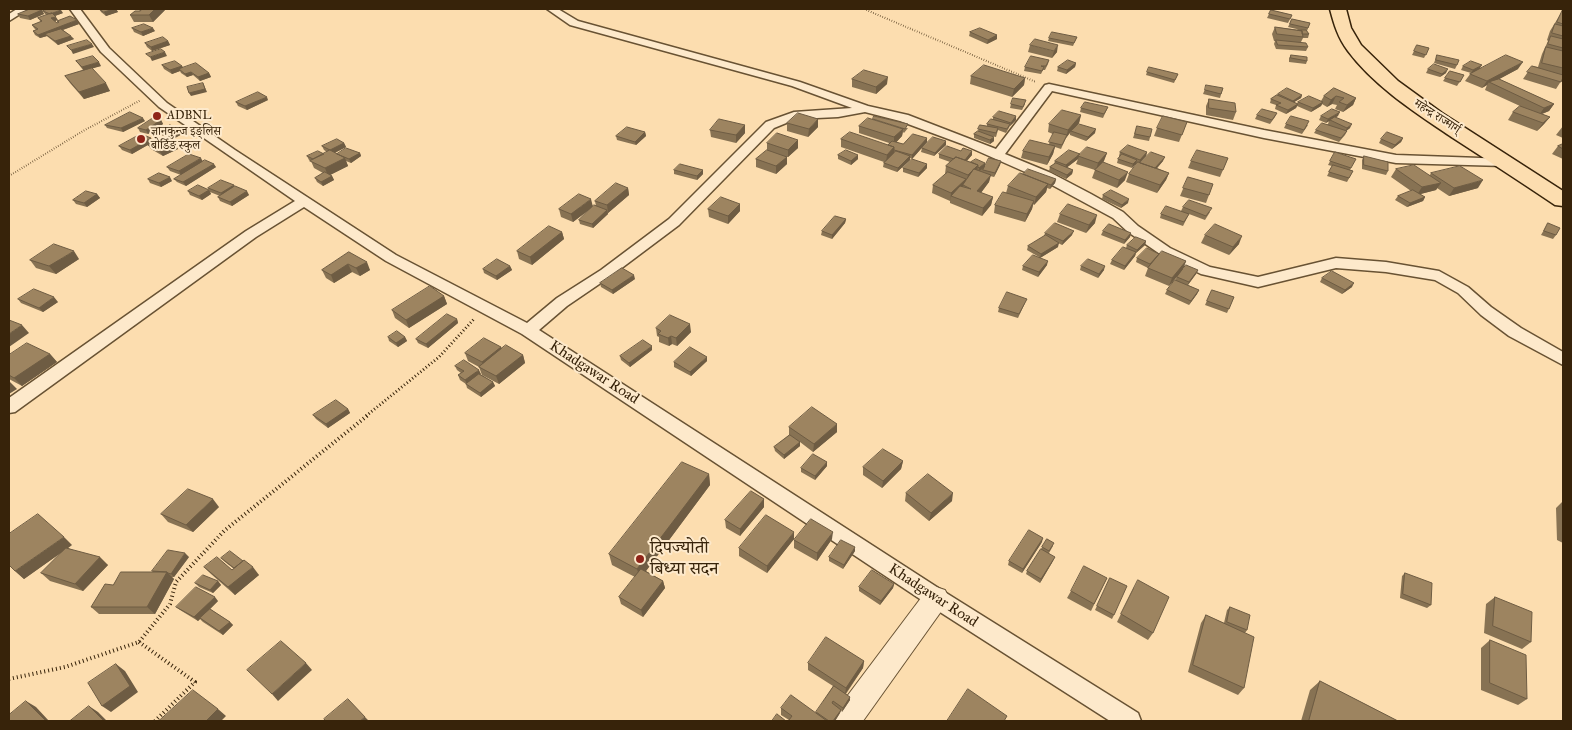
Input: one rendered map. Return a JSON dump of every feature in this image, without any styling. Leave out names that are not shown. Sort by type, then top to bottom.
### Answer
[{"type":"highway","name":"महेन्द्र राज्मार्ग्","points":[[1338,9],[1343,29],[1357,50],[1377,72],[1405,96],[1563,200]]},
{"type":"street","points":[[9,18],[23,9]]},
{"type":"street","name":"Khadgawar Road","points":[[75,9],[105,50],[151,94],[163,105],[231,153],[391,258],[528,330],[936,598],[1130,721]]},
{"type":"street","points":[[552,9],[574,23],[796,84],[864,108],[904,118],[998,155],[1046,176],[1118,215],[1133,229],[1165,251],[1206,271],[1258,282],[1336,263],[1386,267],[1438,276],[1463,290],[1515,332],[1563,359]]},
{"type":"street","points":[[998,155],[1049,87],[1264,134],[1396,159],[1504,162]]},
{"type":"street","points":[[528,330],[562,302],[606,273],[674,222],[770,125],[783,117],[795,114],[841,112],[864,108]]},
{"type":"street","points":[[9,407],[251,234],[280,215],[305,202]]},
{"type":"street","points":[[846,721],[936,598]]},
{"type":"path","points":[[864,9],[938,42],[1049,87]]},
{"type":"path","points":[[9,176],[83,131],[151,94]]},
{"type":"path","points":[[9,679],[65,668],[139,642],[170,604],[176,582],[224,531],[439,357],[484,308]]},
{"type":"path","points":[[139,642],[195,682],[155,721]]},
{"type":"building","points":[[30,9],[42,10],[28,16],[18,14]]},
{"type":"building","points":[[48,9],[61,10],[50,14],[43,11]]},
{"type":"building","points":[[99,9],[114,9],[104,12]]},
{"type":"building","points":[[155,9],[149,15],[130,15],[135,11]]},
{"type":"building","points":[[1563,9],[1563,24],[1557,22]]},
{"type":"building","points":[[1271,10],[1292,15],[1290,19],[1269,14]]},
{"type":"building","points":[[52,13],[56,17],[51,18],[57,23],[59,22],[57,21],[70,16],[77,20],[38,35],[33,31],[38,29],[32,25],[42,21],[38,18]]},
{"type":"building","points":[[1292,19],[1310,23],[1308,28],[1290,24]]},
{"type":"building","points":[[144,24],[153,28],[141,32],[132,28]]},
{"type":"building","points":[[1555,24],[1563,26],[1563,36],[1552,33]]},
{"type":"building","points":[[1275,27],[1302,31],[1303,37],[1277,34]]},
{"type":"building","points":[[980,28],[997,35],[988,40],[970,32]]},
{"type":"building","points":[[61,29],[71,36],[55,41],[45,34]]},
{"type":"building","points":[[1298,30],[1306,30],[1309,34],[1302,34],[1302,31]]},
{"type":"building","points":[[1052,32],[1077,37],[1074,43],[1049,38]]},
{"type":"building","points":[[1551,36],[1563,39],[1563,48],[1548,44]]},
{"type":"building","points":[[163,37],[168,41],[151,47],[145,43]]},
{"type":"building","points":[[1035,39],[1058,45],[1054,51],[1030,45]]},
{"type":"building","points":[[87,40],[92,44],[71,50],[67,46]]},
{"type":"building","points":[[1276,40],[1306,43],[1308,47],[1278,45]]},
{"type":"building","points":[[1417,45],[1429,48],[1426,55],[1414,51]]},
{"type":"building","points":[[1546,47],[1563,51],[1563,68],[1542,63]]},
{"type":"building","points":[[161,49],[165,52],[150,57],[146,54]]},
{"type":"building","points":[[1291,55],[1307,57],[1307,61],[1291,58]]},
{"type":"building","points":[[1437,55],[1459,60],[1457,65],[1436,60]]},
{"type":"building","points":[[1506,55],[1523,62],[1487,81],[1470,74]]},
{"type":"building","points":[[93,56],[99,62],[82,67],[76,61]]},
{"type":"building","points":[[1031,56],[1049,60],[1046,66],[1041,66],[1044,67],[1042,71],[1025,67]]},
{"type":"building","points":[[1068,60],[1076,63],[1067,70],[1058,67]]},
{"type":"building","points":[[175,61],[182,66],[170,70],[162,65]]},
{"type":"building","points":[[1471,61],[1482,65],[1473,70],[1463,66]]},
{"type":"building","points":[[196,63],[209,73],[198,77],[191,72],[185,74],[179,69]]},
{"type":"building","points":[[1434,64],[1448,69],[1442,74],[1428,69]]},
{"type":"building","points":[[984,65],[1025,78],[1014,89],[971,76]]},
{"type":"building","points":[[1532,66],[1563,75],[1563,78],[1561,82],[1527,72]]},
{"type":"building","points":[[1149,67],[1178,74],[1175,80],[1147,72]]},
{"type":"building","points":[[92,68],[106,83],[79,92],[65,76]]},
{"type":"building","points":[[864,70],[888,77],[876,87],[852,79]]},
{"type":"building","points":[[1450,71],[1464,75],[1460,82],[1445,78]]},
{"type":"building","points":[[1499,79],[1554,104],[1544,108],[1489,82]]},
{"type":"building","points":[[203,83],[205,89],[189,93],[187,87]]},
{"type":"building","points":[[1206,85],[1223,88],[1221,94],[1205,90]]},
{"type":"building","points":[[1287,88],[1302,95],[1293,101],[1278,94]]},
{"type":"building","points":[[1334,88],[1356,98],[1347,105],[1339,102],[1344,98],[1336,96],[1331,100],[1324,96]]},
{"type":"building","points":[[258,92],[267,97],[245,106],[236,102]]},
{"type":"building","points":[[1277,95],[1298,104],[1288,110],[1276,105],[1281,103],[1271,99]]},
{"type":"building","points":[[1309,96],[1323,102],[1313,108],[1298,102]]},
{"type":"building","points":[[1013,98],[1026,100],[1023,107],[1011,104]]},
{"type":"building","points":[[1209,99],[1235,103],[1236,112],[1209,108]]},
{"type":"building","points":[[1085,102],[1108,107],[1104,114],[1081,108]]},
{"type":"building","points":[[1520,106],[1550,117],[1543,123],[1513,112]]},
{"type":"building","points":[[1262,109],[1277,113],[1272,120],[1257,115]]},
{"type":"building","points":[[1332,109],[1340,112],[1328,119],[1321,116]]},
{"type":"building","points":[[1062,110],[1081,115],[1068,130],[1049,124]]},
{"type":"building","points":[[999,111],[1016,116],[1011,123],[993,117]]},
{"type":"building","points":[[130,112],[143,118],[121,128],[105,125]]},
{"type":"building","points":[[798,113],[818,119],[809,129],[787,123]]},
{"type":"building","points":[[874,116],[908,124],[905,129],[873,119]]},
{"type":"building","points":[[1163,116],[1187,122],[1182,135],[1157,128]]},
{"type":"building","points":[[1291,116],[1309,121],[1304,130],[1286,124]]},
{"type":"building","points":[[1335,117],[1352,124],[1347,128],[1330,120]]},
{"type":"building","points":[[153,118],[161,120],[146,130],[138,128]]},
{"type":"building","points":[[868,118],[903,129],[894,137],[859,126]]},
{"type":"building","points":[[719,119],[745,125],[736,135],[710,130]]},
{"type":"building","points":[[991,119],[1010,124],[1007,129],[987,124]]},
{"type":"building","points":[[1322,123],[1347,131],[1341,138],[1316,130]]},
{"type":"building","points":[[1079,124],[1096,129],[1088,137],[1071,131]]},
{"type":"building","points":[[170,125],[182,129],[171,135],[159,131]]},
{"type":"building","points":[[980,125],[998,128],[996,133],[978,129]]},
{"type":"building","points":[[1137,126],[1152,129],[1150,137],[1135,134]]},
{"type":"building","points":[[627,127],[645,132],[635,142],[616,136]]},
{"type":"building","points":[[978,131],[994,137],[990,140],[974,134]]},
{"type":"building","points":[[850,132],[894,147],[887,155],[841,139]]},
{"type":"building","points":[[1054,132],[1067,135],[1062,145],[1049,142]]},
{"type":"building","points":[[1387,132],[1403,138],[1395,145],[1381,139]]},
{"type":"building","points":[[777,133],[798,140],[788,150],[767,143]]},
{"type":"building","points":[[141,134],[151,138],[130,150],[119,146]]},
{"type":"building","points":[[913,134],[927,138],[912,155],[894,150],[894,147],[888,145],[892,141],[903,144]]},
{"type":"building","points":[[933,137],[946,141],[935,153],[922,148]]},
{"type":"building","points":[[163,138],[175,145],[160,152],[148,145]]},
{"type":"building","points":[[337,139],[344,143],[330,150],[322,146]]},
{"type":"building","points":[[1030,140],[1055,146],[1049,157],[1023,151]]},
{"type":"building","points":[[1128,145],[1147,152],[1140,160],[1120,152]]},
{"type":"building","points":[[947,146],[961,151],[963,148],[972,151],[965,160],[956,157],[954,159],[939,154]]},
{"type":"building","points":[[1087,147],[1107,153],[1098,163],[1078,156]]},
{"type":"building","points":[[346,148],[360,153],[349,159],[337,154]]},
{"type":"building","points":[[330,150],[345,158],[325,168],[310,161]]},
{"type":"building","points":[[767,150],[787,157],[776,166],[756,159]]},
{"type":"building","points":[[846,150],[858,155],[851,161],[838,155]]},
{"type":"building","points":[[1069,150],[1080,154],[1066,165],[1055,161]]},
{"type":"building","points":[[1197,150],[1228,158],[1223,170],[1191,161]]},
{"type":"building","points":[[318,151],[324,154],[313,159],[307,156]]},
{"type":"building","points":[[896,151],[910,156],[898,168],[884,163]]},
{"type":"building","points":[[1151,152],[1165,157],[1155,168],[1140,163]]},
{"type":"building","points":[[1335,152],[1356,159],[1351,168],[1330,161]]},
{"type":"building","points":[[189,154],[201,158],[179,171],[167,167]]},
{"type":"building","points":[[1122,154],[1137,160],[1133,164],[1118,159]]},
{"type":"building","points":[[1364,156],[1388,162],[1388,171],[1364,165]]},
{"type":"building","points":[[956,157],[978,165],[968,175],[946,166]]},
{"type":"building","points":[[989,158],[1001,161],[995,173],[983,170]]},
{"type":"building","points":[[912,159],[927,164],[919,173],[903,168]]},
{"type":"building","points":[[976,159],[985,163],[979,168],[978,165],[971,162]]},
{"type":"building","points":[[205,160],[214,164],[183,182],[174,179]]},
{"type":"building","points":[[1103,162],[1128,172],[1119,180],[1095,170]]},
{"type":"building","points":[[1138,162],[1169,173],[1160,185],[1129,174]]},
{"type":"building","points":[[1056,163],[1073,170],[1067,175],[1050,167]]},
{"type":"building","points":[[680,164],[703,170],[697,176],[674,170]]},
{"type":"building","points":[[1333,165],[1353,171],[1349,178],[1329,172]]},
{"type":"building","points":[[1414,165],[1441,183],[1422,187],[1396,169]]},
{"type":"building","points":[[1460,166],[1483,180],[1454,188],[1431,173]]},
{"type":"building","points":[[974,169],[991,175],[977,191],[993,197],[983,208],[951,196],[960,186],[971,189],[963,185]]},
{"type":"building","points":[[1028,169],[1056,179],[1051,185],[1023,174]]},
{"type":"building","points":[[325,172],[332,176],[321,182],[315,178]]},
{"type":"building","points":[[948,172],[966,179],[951,193],[933,185]]},
{"type":"building","points":[[159,173],[170,177],[159,183],[148,179]]},
{"type":"building","points":[[1020,173],[1048,184],[1036,197],[1008,186]]},
{"type":"building","points":[[1188,177],[1213,184],[1209,195],[1183,188]]},
{"type":"building","points":[[221,180],[234,185],[221,193],[208,188]]},
{"type":"building","points":[[616,183],[628,188],[607,205],[595,201]]},
{"type":"building","points":[[198,185],[209,190],[199,196],[188,191]]},
{"type":"building","points":[[235,186],[247,191],[230,202],[218,197]]},
{"type":"building","points":[[1111,190],[1129,199],[1122,205],[1103,195]]},
{"type":"building","points":[[1413,190],[1425,197],[1410,203],[1398,196]]},
{"type":"building","points":[[86,191],[97,194],[84,203],[73,200]]},
{"type":"building","points":[[1003,192],[1034,201],[1027,214],[995,205]]},
{"type":"building","points":[[579,194],[591,199],[571,214],[559,209]]},
{"type":"building","points":[[721,197],[740,204],[728,216],[708,209]]},
{"type":"building","points":[[1189,200],[1212,208],[1206,216],[1183,207]]},
{"type":"building","points":[[1068,204],[1097,215],[1089,225],[1060,214]]},
{"type":"building","points":[[594,205],[607,210],[592,224],[579,220]]},
{"type":"building","points":[[1166,206],[1189,214],[1184,222],[1161,214]]},
{"type":"building","points":[[835,216],[846,219],[832,235],[822,231]]},
{"type":"building","points":[[1055,223],[1074,231],[1063,241],[1045,233]]},
{"type":"building","points":[[1548,223],[1560,228],[1556,235],[1544,231]]},
{"type":"building","points":[[1109,224],[1131,233],[1125,240],[1103,231]]},
{"type":"building","points":[[1215,224],[1242,236],[1233,247],[1205,235]]},
{"type":"building","points":[[549,226],[562,232],[530,257],[517,251]]},
{"type":"building","points":[[1046,235],[1059,243],[1041,254],[1028,246]]},
{"type":"building","points":[[1136,237],[1146,241],[1137,250],[1127,245]]},
{"type":"building","points":[[54,244],[74,251],[49,266],[30,260]]},
{"type":"building","points":[[1123,247],[1136,252],[1125,266],[1112,260]]},
{"type":"building","points":[[1147,248],[1159,254],[1150,264],[1137,258]]},
{"type":"building","points":[[1162,251],[1186,261],[1172,278],[1148,268]]},
{"type":"building","points":[[349,252],[367,262],[356,268],[348,264],[331,275],[322,270]]},
{"type":"building","points":[[1033,255],[1048,261],[1039,272],[1023,266]]},
{"type":"building","points":[[497,259],[510,266],[496,276],[483,269]]},
{"type":"building","points":[[1088,259],[1105,266],[1099,274],[1081,266]]},
{"type":"building","points":[[1186,265],[1198,270],[1189,282],[1177,277]]},
{"type":"building","points":[[622,268],[634,275],[612,290],[600,283]]},
{"type":"building","points":[[1332,271],[1354,283],[1345,290],[1322,278]]},
{"type":"building","points":[[1175,280],[1199,290],[1191,301],[1167,290]]},
{"type":"building","points":[[430,286],[444,296],[406,320],[392,310]]},
{"type":"building","points":[[34,289],[54,297],[39,308],[18,299]]},
{"type":"building","points":[[1212,290],[1234,297],[1229,309],[1207,301]]},
{"type":"building","points":[[1007,292],[1027,299],[1019,314],[999,308]]},
{"type":"building","points":[[447,314],[457,319],[426,344],[416,339]]},
{"type":"building","points":[[670,315],[690,324],[676,338],[671,336],[668,338],[658,334],[661,331],[656,328]]},
{"type":"building","points":[[9,320],[22,325],[9,334]]},
{"type":"building","points":[[397,331],[405,337],[396,343],[388,337]]},
{"type":"building","points":[[484,338],[501,347],[482,362],[465,353]]},
{"type":"building","points":[[643,340],[652,346],[629,363],[620,356]]},
{"type":"building","points":[[27,343],[50,354],[14,378],[9,375],[9,355]]},
{"type":"building","points":[[506,345],[523,355],[496,376],[479,367]]},
{"type":"building","points":[[690,347],[707,357],[690,372],[674,362]]},
{"type":"building","points":[[464,360],[479,370],[465,380],[458,375],[464,371],[455,366]]},
{"type":"building","points":[[479,374],[493,382],[480,393],[466,384]]},
{"type":"building","points":[[336,400],[348,409],[326,424],[313,415]]},
{"type":"building","points":[[812,407],[837,424],[814,444],[789,427]]},
{"type":"building","points":[[790,435],[800,442],[784,455],[774,447]]},
{"type":"building","points":[[883,449],[903,461],[883,481],[863,467]]},
{"type":"building","points":[[813,454],[827,462],[815,476],[801,468]]},
{"type":"building","points":[[682,462],[709,474],[637,569],[609,554]]},
{"type":"building","points":[[928,474],[953,493],[931,513],[906,493]]},
{"type":"building","points":[[188,489],[213,499],[186,525],[161,514]]},
{"type":"building","points":[[751,491],[764,499],[740,529],[725,520]]},
{"type":"building","points":[[38,514],[64,537],[15,571],[9,565],[9,534]]},
{"type":"building","points":[[766,515],[794,532],[767,566],[739,548]]},
{"type":"building","points":[[811,519],[833,532],[817,553],[794,540]]},
{"type":"building","points":[[1029,530],[1043,538],[1023,569],[1009,561]]},
{"type":"building","points":[[1047,539],[1054,543],[1049,551],[1042,547]]},
{"type":"building","points":[[841,540],[855,547],[844,565],[829,557]]},
{"type":"building","points":[[66,548],[100,557],[75,584],[41,573]]},
{"type":"building","points":[[1041,549],[1055,557],[1041,579],[1027,571]]},
{"type":"building","points":[[168,550],[185,553],[171,574],[152,571]]},
{"type":"building","points":[[230,551],[243,561],[234,568],[221,558]]},
{"type":"building","points":[[217,557],[232,570],[244,560],[253,567],[228,587],[204,567]]},
{"type":"building","points":[[1084,566],[1107,578],[1094,604],[1071,591]]},
{"type":"building","points":[[641,569],[663,581],[641,610],[619,597]]},
{"type":"building","points":[[872,570],[894,584],[881,601],[859,587]]},
{"type":"building","points":[[121,572],[167,572],[147,607],[91,607],[105,584],[113,585]]},
{"type":"building","points":[[1405,573],[1432,583],[1431,605],[1403,594]]},
{"type":"building","points":[[203,575],[218,581],[210,590],[195,583]]},
{"type":"building","points":[[1110,578],[1127,586],[1114,615],[1097,606]]},
{"type":"building","points":[[1138,580],[1169,597],[1153,633],[1121,614]]},
{"type":"building","points":[[196,587],[215,597],[194,617],[176,607]]},
{"type":"building","points":[[1495,597],[1532,612],[1531,642],[1493,626]]},
{"type":"building","points":[[1230,607],[1250,615],[1247,630],[1227,622]]},
{"type":"building","points":[[210,609],[230,622],[219,631],[200,618]]},
{"type":"building","points":[[1206,615],[1254,637],[1244,688],[1193,665]]},
{"type":"building","points":[[826,637],[864,661],[846,688],[808,663]]},
{"type":"building","points":[[1490,640],[1526,655],[1527,699],[1490,683]]},
{"type":"building","points":[[281,641],[306,663],[272,694],[247,670]]},
{"type":"building","points":[[116,664],[130,686],[102,706],[88,683]]},
{"type":"building","points":[[1320,681],[1398,721],[1309,721]]},
{"type":"building","points":[[834,686],[850,697],[843,708],[833,701],[832,703],[841,710],[833,721],[829,721],[816,712]]},
{"type":"building","points":[[968,689],[1007,716],[1004,721],[947,721]]},
{"type":"building","points":[[193,690],[218,709],[206,721],[159,721]]},
{"type":"building","points":[[791,695],[827,721],[790,721],[792,716],[781,708]]},
{"type":"building","points":[[348,699],[365,717],[360,721],[326,721],[324,719]]},
{"type":"building","points":[[26,701],[46,721],[9,721],[9,715]]},
{"type":"building","points":[[89,706],[102,721],[70,721]]},
{"type":"building","points":[[777,714],[786,721],[772,721]]},
{"type":"place","name":"ADBNL","points":[[157,116]]},
{"type":"place","name":"ज्ञानकुन्ज इङ्लिस बोर्डिङ स्कुल","points":[[141,139]]},
{"type":"place","name":"दिपज्योती बिध्या सदन","points":[[640,559]]}]
